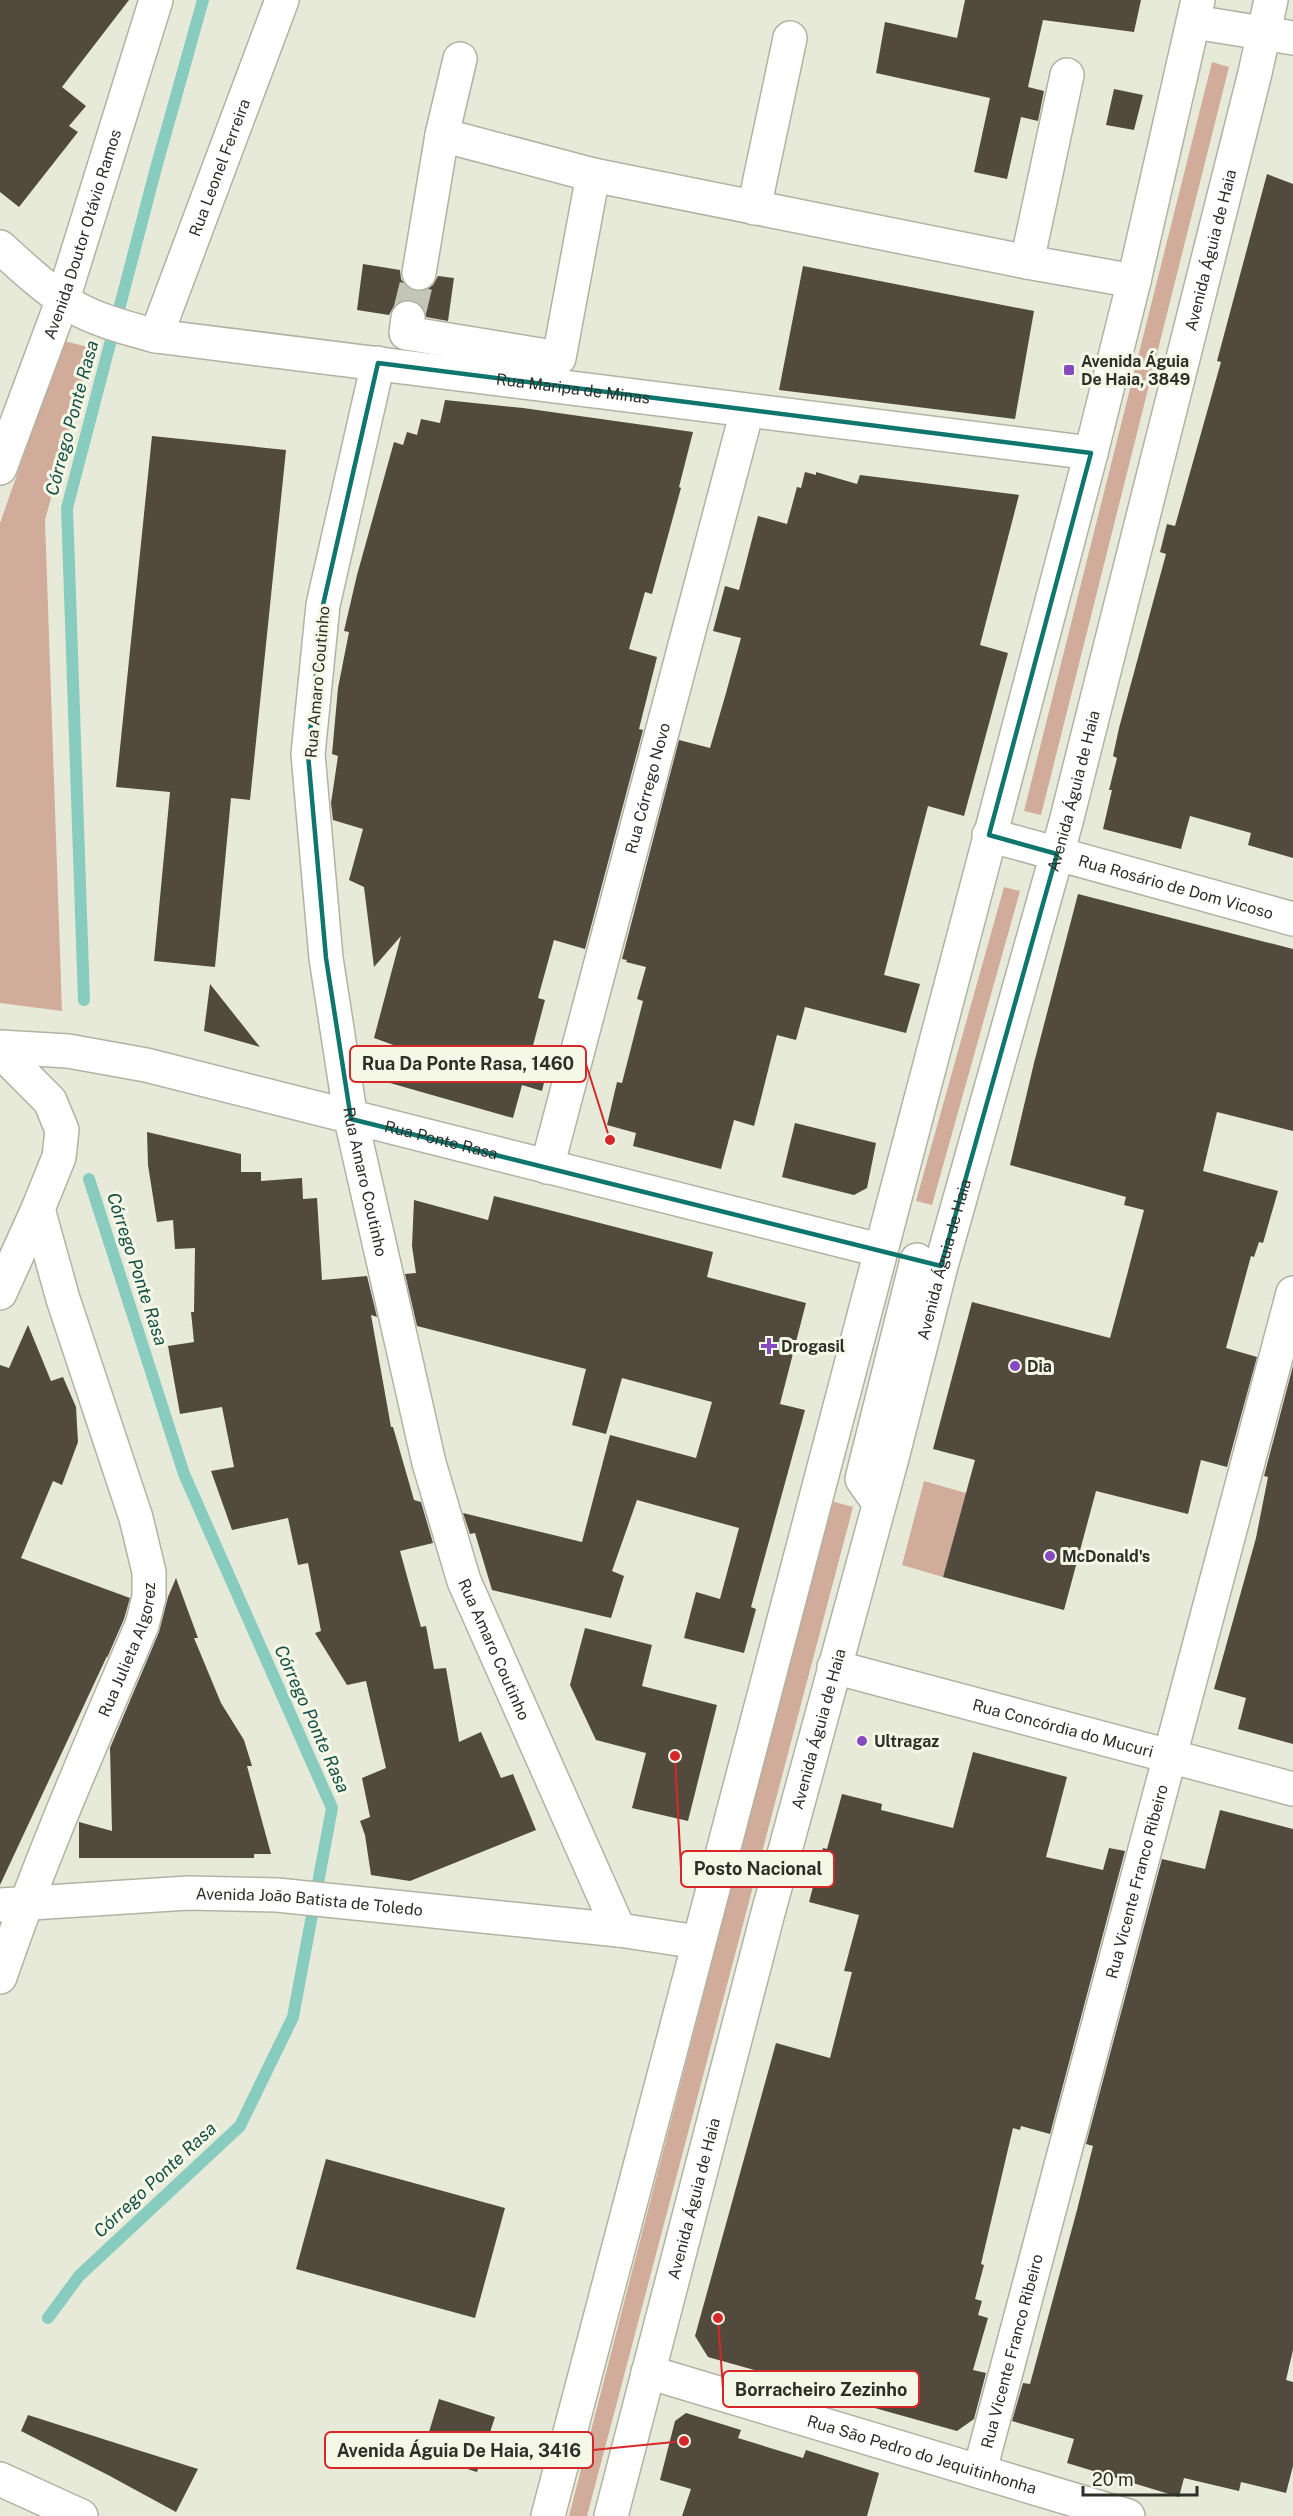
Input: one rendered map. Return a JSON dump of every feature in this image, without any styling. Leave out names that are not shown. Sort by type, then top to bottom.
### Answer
[{"type":"street","name":"Avenida Doutor Otávio Ramos","points":[[0,468],[68,303],[156,0]]},
{"type":"street","name":"Rua Leonel Ferreira","points":[[152,335],[282,0]]},
{"type":"street","name":"Avenida Águia de Haia","points":[[611,2516],[879,1503],[929,1263],[1057,854],[1278,36],[1271,0]]},
{"type":"street","points":[[548,2516],[1090,453],[1134,281],[1196,11],[1278,36]]},
{"type":"street","points":[[754,208],[790,38]]},
{"type":"street","points":[[419,273],[442,135],[460,59]]},
{"type":"street","points":[[1027,262],[1067,75]]},
{"type":"street","points":[[442,135],[593,175],[1027,262],[1134,281]]},
{"type":"street","points":[[408,318],[406,333],[560,358],[593,175]]},
{"type":"street","name":"Rua Maripa de Minas","points":[[0,247],[68,303],[120,326],[152,335],[1090,453]]},
{"type":"street","name":"Rua Amaro Coutinho","points":[[378,363],[323,605],[308,754],[326,958],[351,1119],[429,1463],[464,1581],[619,1930]]},
{"type":"street","name":"Rua Córrego Novo","points":[[547,1167],[747,411]]},
{"type":"street","name":"Rua Rosário de Dom Vicoso","points":[[989,836],[1293,919]]},
{"type":"street","points":[[0,1049],[51,1101],[62,1130],[59,1157],[0,1293]]},
{"type":"street","name":"Rua Ponte Rasa","points":[[0,1049],[68,1051],[146,1065],[351,1119],[929,1263]]},
{"type":"street","name":"Rua Julieta Algorez","points":[[0,1977],[12,1905],[142,1625],[149,1597],[149,1572],[136,1518],[63,1299],[38,1209]]},
{"type":"street","name":"Rua Vicente Franco Ribeiro","points":[[980,2470],[1293,1293]]},
{"type":"street","name":"Rua Concórdia do Mucuri","points":[[834,1667],[1293,1789]]},
{"type":"street","name":"Avenida João Batista de Toledo","points":[[12,1905],[188,1893],[277,1895],[619,1930],[698,1942]]},
{"type":"street","name":"Rua São Pedro do Jequitinhonha","points":[[648,2372],[1128,2516]]},
{"type":"street","points":[[0,2479],[81,2516]]},
{"type":"highlighted area","points":[[378,363],[1091,453],[989,835],[1057,854],[941,1266],[351,1119],[326,958],[308,754],[323,605]]},
{"type":"shaded area","points":[[1212,62],[1229,67],[1041,815],[1024,811]]},
{"type":"shaded area","points":[[64,341],[92,348],[45,520],[62,1011],[0,1003],[0,523]]},
{"type":"shaded area","points":[[1004,887],[1020,891],[932,1205],[916,1201]]},
{"type":"shaded area","points":[[924,1481],[966,1493],[943,1577],[902,1565]]},
{"type":"shaded area","points":[[831,1501],[853,1507],[587,2516],[569,2516]]},
{"type":"building","points":[[0,0],[129,0],[62,87],[86,106],[69,126],[78,132],[19,207],[0,192]]},
{"type":"building","points":[[965,0],[1141,0],[1134,32],[1043,20],[1028,87],[1044,91],[1038,121],[1021,117],[1007,179],[974,172],[990,98],[876,73],[885,22],[957,38]]},
{"type":"building","points":[[1114,89],[1143,95],[1134,130],[1106,125]]},
{"type":"building","points":[[1267,174],[1293,184],[1293,858],[1248,845],[1251,833],[1190,816],[1181,849],[1103,829],[1117,758],[1113,756],[1166,554],[1160,552],[1167,524],[1175,526],[1221,362],[1217,361]]},
{"type":"building","points":[[363,264],[400,270],[401,279],[407,287],[417,292],[425,291],[433,285],[438,276],[454,278],[448,321],[426,317],[425,310],[420,304],[410,299],[394,306],[389,315],[357,310]]},
{"type":"building","points":[[803,266],[1034,311],[1015,419],[779,390]]},
{"type":"building","points":[[445,400],[523,408],[693,432],[679,487],[681,488],[652,594],[645,592],[629,649],[657,657],[639,729],[643,730],[585,949],[554,940],[538,998],[545,1000],[531,1053],[550,1058],[542,1091],[522,1085],[513,1118],[390,1083],[399,1047],[374,1038],[401,936],[374,967],[364,887],[349,880],[363,829],[333,820],[331,803],[338,756],[332,754],[338,688],[349,632],[344,631],[394,442],[403,445],[407,432],[417,435],[421,419],[440,423]]},
{"type":"building","points":[[152,436],[286,450],[250,800],[231,798],[215,967],[154,961],[170,792],[116,787]]},
{"type":"building","points":[[805,472],[816,475],[816,472],[857,484],[860,475],[1019,495],[980,645],[1008,653],[964,816],[928,806],[884,975],[920,984],[906,1033],[805,1007],[796,1040],[777,1035],[754,1126],[734,1120],[721,1169],[633,1146],[636,1133],[607,1125],[617,1082],[622,1083],[643,1001],[637,999],[646,967],[622,959],[679,740],[710,748],[726,693],[741,638],[713,631],[725,586],[739,590],[758,516],[787,524],[797,487],[801,488]]},
{"type":"building","points":[[1078,894],[1293,949],[1293,1131],[1217,1112],[1203,1171],[1278,1191],[1263,1243],[1259,1242],[1254,1257],[1251,1256],[1226,1348],[1257,1357],[1227,1467],[1201,1460],[1188,1514],[1096,1491],[1064,1610],[943,1577],[975,1460],[933,1449],[972,1302],[1110,1338],[1144,1210],[1124,1205],[1126,1197],[1010,1165]]},
{"type":"building","points":[[210,984],[260,1047],[204,1031]]},
{"type":"building","points":[[795,1123],[876,1143],[867,1188],[854,1195],[782,1177]]},
{"type":"building","points":[[147,1132],[241,1154],[241,1172],[261,1172],[261,1181],[302,1178],[303,1199],[317,1198],[322,1280],[367,1276],[377,1317],[371,1315],[391,1427],[393,1427],[414,1500],[421,1502],[433,1543],[400,1551],[421,1627],[426,1626],[434,1669],[446,1668],[459,1742],[481,1732],[501,1778],[513,1774],[536,1830],[410,1881],[371,1875],[365,1835],[360,1821],[370,1817],[362,1778],[386,1768],[366,1681],[347,1685],[315,1633],[321,1631],[308,1563],[298,1565],[288,1518],[232,1530],[211,1471],[234,1467],[222,1407],[180,1414],[168,1346],[194,1342],[191,1312],[194,1312],[195,1248],[175,1249],[173,1220],[157,1222],[148,1165]]},
{"type":"building","points":[[494,1196],[713,1252],[707,1277],[806,1303],[780,1404],[805,1410],[751,1607],[756,1609],[744,1653],[684,1638],[696,1592],[720,1599],[739,1528],[637,1500],[612,1571],[624,1576],[611,1618],[492,1590],[475,1533],[470,1534],[463,1513],[582,1542],[610,1435],[696,1458],[712,1402],[622,1378],[606,1434],[572,1425],[586,1369],[417,1326],[405,1274],[416,1273],[412,1246],[414,1200],[488,1220]]},
{"type":"building","points":[[28,1325],[51,1381],[63,1377],[76,1407],[78,1442],[62,1485],[53,1481],[21,1558],[130,1598],[124,1619],[107,1658],[107,1656],[0,1885],[0,1365],[9,1368]]},
{"type":"building","points":[[1293,1366],[1293,1744],[1238,1729],[1246,1698],[1214,1689],[1256,1538],[1268,1477],[1264,1476]]},
{"type":"building","points":[[176,1578],[198,1638],[194,1638],[221,1703],[244,1740],[252,1766],[247,1766],[271,1854],[254,1854],[254,1858],[79,1858],[79,1822],[112,1831],[110,1748],[159,1632],[168,1597]]},
{"type":"building","points":[[585,1628],[652,1645],[642,1686],[717,1705],[688,1821],[632,1808],[646,1753],[596,1740],[570,1685]]},
{"type":"building","points":[[973,1752],[1067,1777],[1046,1857],[1103,1870],[1109,1848],[1125,1851],[1050,2134],[1021,2126],[1020,2130],[1013,2128],[975,2299],[982,2301],[978,2315],[988,2318],[973,2370],[986,2373],[974,2419],[957,2431],[864,2405],[864,2403],[829,2391],[708,2357],[695,2336],[776,2043],[830,2058],[852,1972],[844,1971],[859,1915],[809,1902],[823,1848],[827,1849],[842,1794],[882,1804],[881,1810],[953,1828]]},
{"type":"building","points":[[1220,1810],[1293,1829],[1293,2350],[1286,2380],[1293,2382],[1293,2466],[1286,2493],[1241,2482],[1239,2491],[1184,2478],[1179,2497],[1067,2463],[1074,2439],[1012,2421],[1023,2383],[1030,2384],[1077,2210],[1093,2146],[1086,2144],[1162,1859],[1205,1869]]},
{"type":"building","points":[[326,2159],[505,2208],[475,2318],[296,2269]]},
{"type":"building","points":[[439,2399],[495,2417],[477,2472],[422,2455]]},
{"type":"building","points":[[686,2413],[741,2430],[738,2438],[803,2458],[806,2450],[879,2473],[867,2516],[682,2516],[691,2489],[660,2480],[675,2421]]},
{"type":"building","points":[[28,2415],[198,2469],[176,2512],[21,2431]]},
{"type":"waterway","name":"Córrego Ponte Rasa","points":[[84,1000],[67,508],[156,168],[203,0]]},
{"type":"waterway","name":"Córrego Ponte Rasa","points":[[48,2318],[79,2276],[240,2126],[293,2017],[332,1808],[184,1474],[89,1179]]},
{"type":"tunnel","points":[[408,318],[419,273]]},
{"type":"place","name":"Avenida Águia De Haia, 3849","points":[[1069,370]]},
{"type":"place","name":"Rua Da Ponte Rasa, 1460","points":[[610,1140]]},
{"type":"place","name":"Drogasil","points":[[769,1346]]},
{"type":"place","name":"Dia","points":[[1015,1366]]},
{"type":"place","name":"McDonald's","points":[[1050,1556]]},
{"type":"place","name":"Ultragaz","points":[[862,1741]]},
{"type":"place","name":"Posto Nacional","points":[[675,1756]]},
{"type":"place","name":"Borracheiro Zezinho","points":[[718,2318]]},
{"type":"place","name":"Avenida Águia De Haia, 3416","points":[[684,2441]]}]
